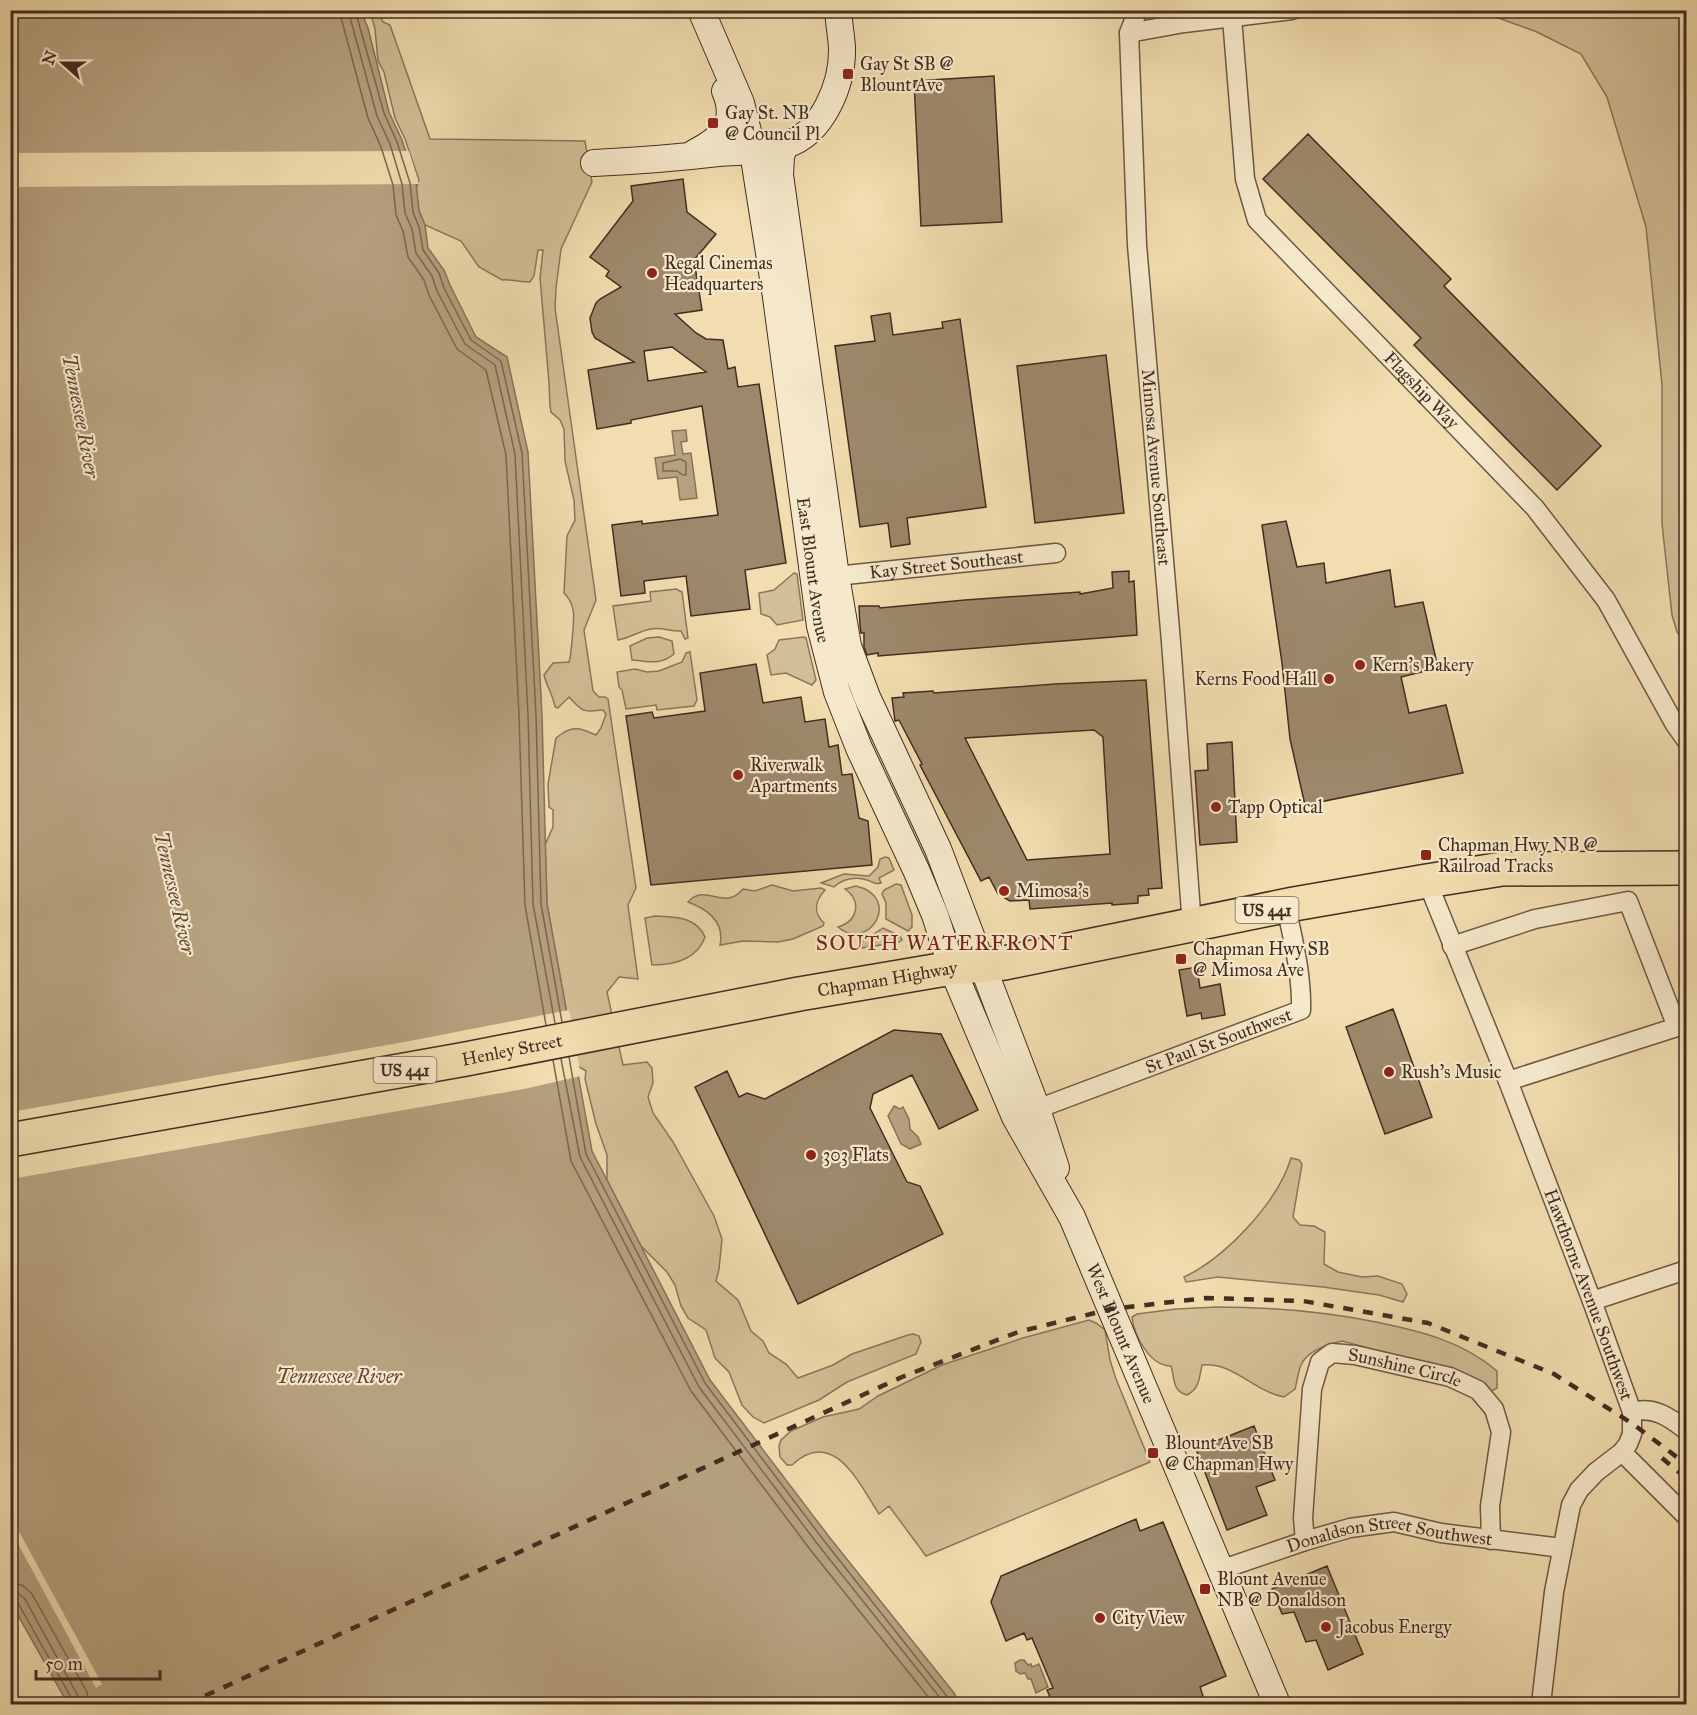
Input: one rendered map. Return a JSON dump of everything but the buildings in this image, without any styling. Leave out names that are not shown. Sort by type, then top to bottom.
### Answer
[{"type":"highway","name":"Chapman Highway","points":[[799,994],[1004,963],[1286,906],[1427,880],[1502,869],[1686,868]]},
{"type":"highway","name":"Henley Street","points":[[10,1140],[466,1059],[799,994]]},
{"type":"main road","points":[[594,163],[753,152],[784,146],[800,140],[814,127],[837,82],[842,48],[838,10]]},
{"type":"main road","points":[[684,158],[711,145],[726,127],[730,116],[729,100],[713,63],[706,21]]},
{"type":"main road","name":"East Blount Avenue","points":[[706,21],[741,103],[787,296],[825,577],[820,626],[837,692],[935,915],[967,967]]},
{"type":"main road","points":[[784,146],[780,175],[787,296]]},
{"type":"main road","points":[[825,577],[875,715],[934,840],[967,967]]},
{"type":"main road","points":[[837,692],[861,680]]},
{"type":"main road","name":"West Blount Avenue","points":[[967,967],[1026,1113],[1277,1704]]},
{"type":"street","name":"Mimosa Avenue Southeast","points":[[1138,10],[1129,33],[1137,245],[1160,502],[1192,926]]},
{"type":"street","points":[[1129,33],[1187,16],[1232,18],[1292,10]]},
{"type":"street","name":"Flagship Way","points":[[1232,18],[1245,179],[1257,220],[1535,508],[1606,600],[1674,723],[1686,740]]},
{"type":"street","name":"Kay Street Southeast","points":[[825,577],[1056,553]]},
{"type":"street","name":"Hawthorne Avenue Southwest","points":[[1427,880],[1508,1081],[1632,1412],[1632,1434],[1622,1452]]},
{"type":"street","points":[[1452,946],[1534,919],[1628,901],[1677,1027],[1508,1081]]},
{"type":"street","name":"St Paul St Southwest","points":[[1026,1113],[1301,1010],[1296,956],[1286,906]]},
{"type":"street","points":[[1592,1301],[1686,1270]]},
{"type":"street","name":"Sunshine Circle","points":[[1305,1541],[1303,1518],[1312,1389],[1320,1362],[1332,1353],[1355,1355],[1450,1377],[1478,1390],[1494,1409],[1501,1432],[1490,1506],[1491,1540]]},
{"type":"street","points":[[1632,1412],[1654,1410],[1686,1430]]},
{"type":"street","points":[[1541,1704],[1554,1592],[1569,1512],[1579,1490],[1596,1472],[1622,1452],[1686,1516]]},
{"type":"street","name":"Donaldson Street Southwest","points":[[1220,1570],[1350,1528],[1394,1522],[1441,1533],[1562,1548]]},
{"type":"shaded area","points":[[370,11],[378,11],[383,22],[390,25],[430,139],[585,141],[592,182],[561,249],[555,308],[596,600],[584,630],[593,691],[599,697],[608,699],[636,888],[628,905],[638,979],[619,977],[607,992],[623,1065],[647,1062],[652,1068],[653,1083],[648,1097],[653,1113],[673,1142],[714,1216],[722,1239],[716,1281],[738,1300],[751,1331],[763,1341],[769,1353],[786,1364],[798,1378],[833,1365],[852,1354],[908,1335],[919,1336],[921,1342],[916,1354],[847,1382],[819,1400],[764,1423],[753,1417],[742,1405],[729,1372],[715,1358],[706,1330],[688,1318],[681,1306],[675,1285],[667,1272],[641,1246],[607,1180],[607,1155],[596,1124],[585,1079],[586,1071],[576,1065],[547,904],[545,845],[553,827],[553,810],[549,807],[548,784],[556,738],[571,729],[596,735],[606,714],[603,710],[584,710],[569,697],[558,708],[555,707],[544,675],[553,663],[569,662],[570,658],[573,613],[571,603],[564,593],[567,536],[575,520],[574,500],[565,461],[564,429],[560,420],[551,412],[550,406],[540,278],[543,250],[538,250],[534,276],[530,282],[502,280],[479,267],[461,241],[425,225],[419,211],[416,189],[419,180],[395,118],[384,72],[378,61],[375,29]]},
{"type":"shaded area","points":[[1479,11],[1686,11],[1686,646],[1677,632],[1672,615],[1662,524],[1662,385],[1646,227],[1607,97],[1581,54],[1537,32]]},
{"type":"shaded area","points":[[794,573],[797,574],[803,620],[777,625],[770,617],[761,614],[759,593],[774,590]]},
{"type":"shaded area","points":[[676,589],[682,592],[688,638],[685,639],[681,631],[655,629],[618,640],[613,606],[651,601],[650,592]]},
{"type":"shaded area","points":[[659,637],[672,641],[674,654],[659,661],[632,660],[630,646],[647,638]]},
{"type":"shaded area","points":[[804,637],[816,680],[812,685],[786,673],[771,675],[767,655],[775,649],[779,640]]},
{"type":"shaded area","points":[[690,652],[697,700],[694,706],[657,710],[656,705],[626,709],[617,672],[635,669],[647,672],[659,671],[682,662],[686,653]]},
{"type":"shaded area","points":[[889,858],[894,870],[879,878],[881,883],[854,878],[845,880],[834,887],[821,883],[844,874],[869,876],[878,867],[880,859]]},
{"type":"shaded area","points":[[896,884],[901,885],[912,915],[912,927],[908,931],[886,919],[886,903],[882,894],[884,890]]},
{"type":"shaded area","points":[[772,885],[793,891],[821,888],[825,890],[819,898],[817,907],[818,915],[824,923],[823,926],[793,939],[778,942],[743,941],[720,945],[720,929],[713,917],[702,908],[688,902],[702,895],[729,898],[743,889],[755,891]]},
{"type":"shaded area","points":[[856,886],[870,892],[877,901],[879,911],[870,928],[860,933],[850,933],[838,927],[853,916],[856,905],[845,889]]},
{"type":"shaded area","points":[[655,916],[690,921],[701,930],[705,937],[701,945],[691,956],[684,959],[668,964],[652,965],[645,918]]},
{"type":"shaded area","points":[[883,928],[900,936],[902,940],[862,948],[862,942]]},
{"type":"shaded area","points":[[1291,1158],[1299,1160],[1302,1164],[1293,1217],[1300,1225],[1314,1226],[1325,1232],[1324,1264],[1338,1272],[1362,1277],[1378,1276],[1402,1284],[1407,1294],[1403,1302],[1379,1295],[1323,1287],[1218,1277],[1186,1282],[1184,1277],[1216,1257],[1248,1227],[1275,1192]]},
{"type":"shaded area","points":[[1217,1307],[1316,1312],[1409,1329],[1455,1345],[1484,1361],[1497,1371],[1497,1388],[1490,1392],[1414,1360],[1342,1341],[1325,1346],[1308,1356],[1301,1365],[1295,1389],[1284,1397],[1263,1389],[1234,1372],[1213,1365],[1202,1365],[1197,1386],[1187,1395],[1176,1387],[1171,1366],[1156,1361],[1144,1349],[1133,1325],[1132,1317],[1137,1314],[1176,1309]]},
{"type":"shaded area","points":[[1089,1320],[1105,1330],[1116,1379],[1150,1462],[926,1556],[889,1506],[879,1514],[853,1475],[832,1455],[820,1452],[807,1455],[792,1465],[787,1465],[780,1457],[781,1440],[791,1431],[823,1417],[859,1409],[878,1396],[942,1365],[1023,1338]]},
{"type":"water","name":"Tennessee River","points":[[10,11],[361,11],[368,28],[389,112],[402,140],[416,182],[419,211],[425,225],[428,248],[444,270],[476,337],[507,357],[528,452],[542,715],[547,904],[592,1151],[710,1380],[830,1538],[954,1693],[960,1704],[68,1704],[10,1601]]},
{"type":"water","points":[[686,430],[687,441],[681,442],[683,454],[691,453],[697,498],[680,500],[677,477],[658,479],[655,458],[675,455],[672,431]]},
{"type":"water","points":[[894,1106],[900,1109],[903,1107],[909,1119],[910,1129],[921,1144],[910,1149],[901,1144],[888,1116]]},
{"type":"water","points":[[1024,1660],[1028,1665],[1031,1664],[1032,1667],[1039,1664],[1048,1687],[1036,1693],[1031,1679],[1028,1679],[1025,1673],[1020,1674],[1016,1671],[1015,1663]]},
{"type":"pier","points":[[409,151],[419,184],[11,187],[11,153]]},
{"type":"pier","points":[[569,1010],[581,1076],[524,1089],[11,1179],[11,1112],[415,1040]]},
{"type":"pier","points":[[11,1517],[102,1684],[96,1688],[11,1531]]},
{"type":"railway","points":[[187,1704],[902,1377],[1018,1332],[1111,1309],[1206,1298],[1303,1301],[1428,1323],[1554,1374],[1633,1424],[1686,1464]]},
{"type":"railway","points":[[1662,1458],[1686,1478]]},
{"type":"railway","points":[[10,1686],[23,1704]]},
{"type":"place","name":"Gay St SB @ Blount Ave","points":[[848,74]]},
{"type":"place","name":"Gay St. NB @ Council Pl","points":[[713,123]]},
{"type":"place","name":"Regal Cinemas Headquarters","points":[[652,273]]},
{"type":"place","name":"Kern's Bakery","points":[[1360,665]]},
{"type":"place","name":"Kerns Food Hall","points":[[1329,679]]},
{"type":"place","name":"Riverwalk Apartments","points":[[738,775]]},
{"type":"place","name":"Tapp Optical","points":[[1216,807]]},
{"type":"place","name":"Chapman Hwy NB @ Railroad Tracks","points":[[1426,855]]},
{"type":"place","name":"Mimosa's","points":[[1004,891]]},
{"type":"place","name":"Chapman Hwy SB @ Mimosa Ave","points":[[1181,959]]},
{"type":"place","name":"Rush's Music","points":[[1389,1072]]},
{"type":"place","name":"303 Flats","points":[[811,1155]]},
{"type":"place","name":"Blount Ave SB @ Chapman Hwy","points":[[1153,1453]]},
{"type":"place","name":"Blount Avenue NB @ Donaldson","points":[[1205,1589]]},
{"type":"place","name":"City View","points":[[1100,1618]]},
{"type":"place","name":"Jacobus Energy","points":[[1326,1627]]},
{"type":"district","name":"SOUTH WATERFRONT","points":[[945,943]]}]
